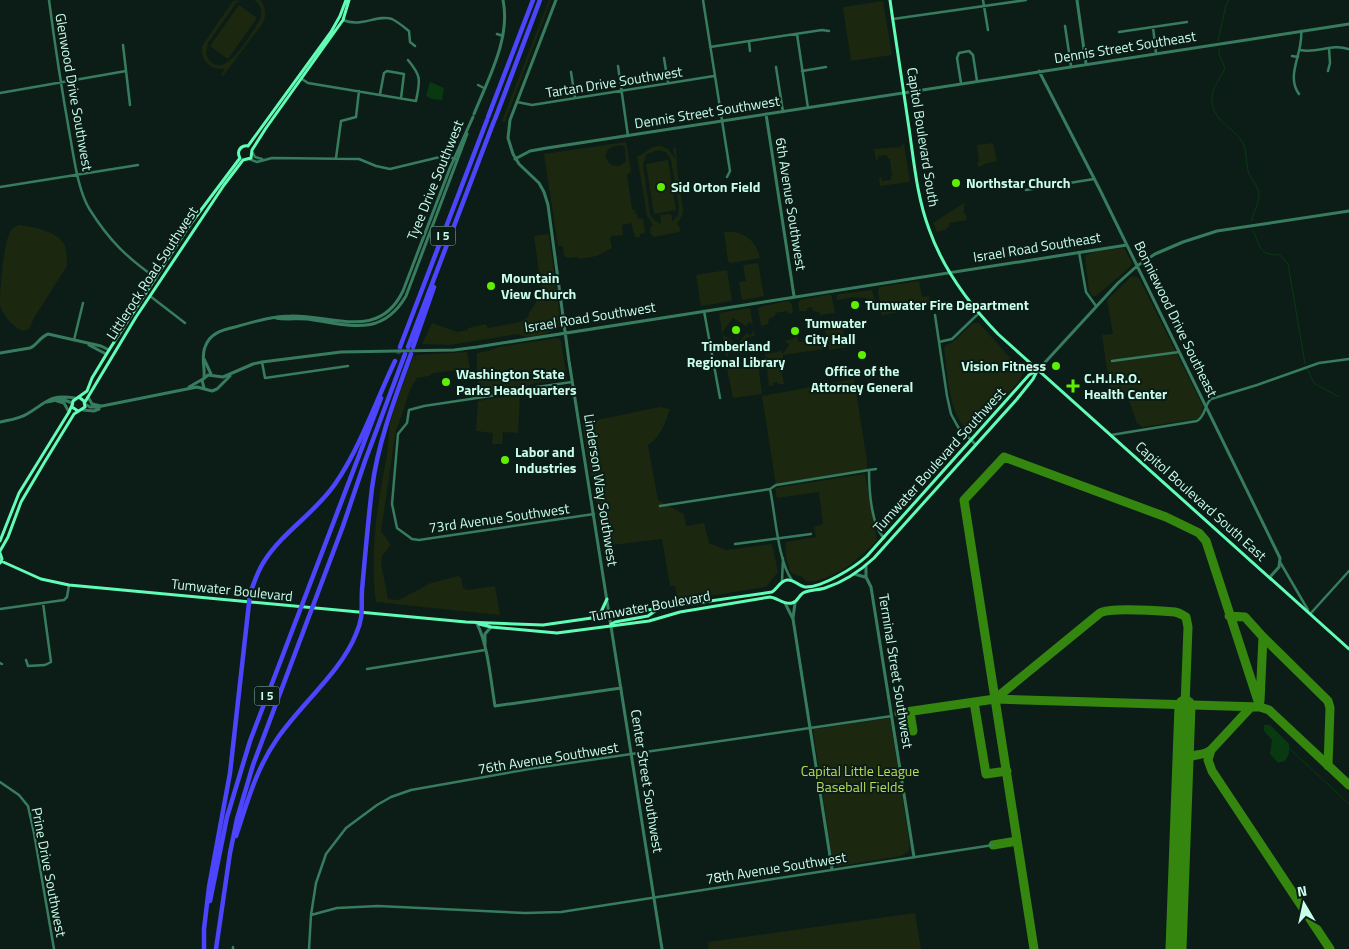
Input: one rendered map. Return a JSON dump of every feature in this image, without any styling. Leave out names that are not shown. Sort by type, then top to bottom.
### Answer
[{"type":"highway","name":"I 5","points":[[400,347],[532,0]]},
{"type":"highway","name":"I 5","points":[[411,347],[540,0]]},
{"type":"highway","name":"I 5","points":[[204,949],[218,858],[240,771],[260,713],[398,354]]},
{"type":"highway","name":"I 5","points":[[216,949],[226,874],[237,819],[253,765],[343,526],[365,461],[408,354],[386,424],[376,464],[369,516],[362,597],[363,613]]},
{"type":"highway","points":[[204,949],[204,929],[210,877],[232,762],[248,603],[258,574],[269,554],[318,506],[340,476],[395,361]]},
{"type":"highway","points":[[226,874],[248,797],[263,761],[283,731],[344,657],[356,634],[363,613]]},
{"type":"main road","name":"Littlerock Road Southwest","points":[[242,159],[238,154],[240,149],[243,146],[248,146],[331,32],[346,0]]},
{"type":"main road","points":[[242,159],[249,159],[252,151],[343,20],[350,0]]},
{"type":"main road","name":"Capitol Boulevard South","points":[[890,0],[922,209],[930,232],[949,272],[978,314]]},
{"type":"main road","points":[[248,146],[252,151]]},
{"type":"main road","name":"Littlerock Road Southwest","points":[[77,398],[87,391],[106,354],[201,209],[242,159]]},
{"type":"main road","name":"Littlerock Road Southwest","points":[[85,403],[111,356],[242,159]]},
{"type":"main road","name":"Capitol Boulevard South East","points":[[978,314],[1349,649]]},
{"type":"main road","name":"Tumwater Boulevard Southwest","points":[[798,584],[805,587],[816,584],[840,576],[853,568],[884,538],[1029,375],[1038,370]]},
{"type":"main road","name":"Tumwater Boulevard Southwest","points":[[800,597],[804,593],[837,583],[866,565],[1017,399],[1034,379],[1038,370]]},
{"type":"main road","points":[[0,541],[19,493],[77,398],[85,403],[83,410],[74,414],[21,502],[8,537],[0,552],[2,556],[1,562]]},
{"type":"main road","points":[[72,404],[74,409],[78,411]]},
{"type":"main road","name":"Tumwater Boulevard","points":[[1,562],[41,579],[69,585],[322,610],[466,622],[548,625],[772,592],[778,587]]},
{"type":"main road","points":[[792,580],[798,584],[800,597],[795,602],[785,603],[778,599],[778,587],[782,582],[792,580]]},
{"type":"main road","name":"Tumwater Boulevard","points":[[466,622],[491,627],[557,633],[649,621],[680,612],[770,597],[778,599]]},
{"type":"main road","points":[[590,619],[601,612],[607,599]]},
{"type":"main road","points":[[611,625],[615,622],[648,616],[657,609]]},
{"type":"street","name":"Glenwood Drive Southwest","points":[[49,0],[60,83],[77,175],[89,208],[108,237],[133,262],[156,278]]},
{"type":"street","name":"Tyee Drive Southwest","points":[[474,114],[503,36],[506,20],[503,0]]},
{"type":"street","name":"Linderson Way Southwest","points":[[556,0],[517,102],[508,132],[509,144],[515,158],[539,183],[546,198],[572,382],[610,616]]},
{"type":"street","points":[[703,0],[730,171],[726,176]]},
{"type":"street","points":[[983,0],[988,30]]},
{"type":"street","points":[[893,19],[1026,0]]},
{"type":"street","points":[[1077,0],[1086,64]]},
{"type":"street","points":[[343,20],[354,24],[386,19],[392,20],[409,31],[410,42],[415,46]]},
{"type":"street","points":[[1119,32],[1187,22]]},
{"type":"street","name":"Dennis Street Southeast","points":[[904,92],[1349,24]]},
{"type":"street","points":[[1065,26],[1071,66]]},
{"type":"street","points":[[1153,27],[1156,53]]},
{"type":"street","points":[[710,47],[822,30],[829,31]]},
{"type":"street","points":[[1299,94],[1293,78],[1300,50],[1302,31]]},
{"type":"street","points":[[496,34],[503,36]]},
{"type":"street","points":[[797,34],[808,108]]},
{"type":"street","points":[[749,42],[750,51]]},
{"type":"street","points":[[123,46],[130,105]]},
{"type":"street","points":[[1300,50],[1308,52],[1338,47],[1348,49]]},
{"type":"street","points":[[1328,48],[1330,63],[1328,72]]},
{"type":"street","points":[[960,83],[957,58],[959,53],[965,51],[969,51],[973,55],[977,80]]},
{"type":"street","points":[[1292,56],[1298,57]]},
{"type":"street","points":[[664,58],[668,84]]},
{"type":"street","points":[[302,79],[308,83],[416,101],[420,80],[418,72],[408,60]]},
{"type":"street","points":[[618,66],[628,136]]},
{"type":"street","points":[[776,67],[783,112]]},
{"type":"street","points":[[802,71],[826,67]]},
{"type":"street","points":[[380,94],[384,73],[387,70],[404,74],[401,98]]},
{"type":"street","points":[[0,93],[126,71]]},
{"type":"street","name":"Bonniewood Drive Southeast","points":[[1040,71],[1280,558],[1280,562]]},
{"type":"street","points":[[571,72],[575,98]]},
{"type":"street","name":"Tartan Drive Southwest","points":[[517,102],[532,105],[714,76]]},
{"type":"street","points":[[478,84],[484,88]]},
{"type":"street","points":[[336,158],[341,121],[356,116],[360,91]]},
{"type":"street","name":"Dennis Street Southwest","points":[[515,158],[530,151],[904,92]]},
{"type":"street","name":"6th Avenue Southwest","points":[[766,114],[794,296]]},
{"type":"street","name":"Tyee Drive Southwest","points":[[203,357],[206,344],[217,333],[259,321],[279,316],[305,316],[359,322],[372,320],[390,310],[403,291],[473,117],[456,159]]},
{"type":"street","points":[[252,151],[255,157],[264,159]]},
{"type":"street","points":[[249,159],[257,162],[272,158],[361,159],[384,169],[444,156],[456,159]]},
{"type":"street","points":[[0,187],[138,165]]},
{"type":"street","points":[[1026,190],[1094,179]]},
{"type":"street","points":[[1038,370],[1096,306],[1137,266],[1174,246],[1209,233],[1349,211]]},
{"type":"street","name":"Israel Road Southeast","points":[[949,272],[1127,245]]},
{"type":"street","points":[[1079,252],[1086,292],[1096,306]]},
{"type":"street","name":"Israel Road Southwest","points":[[216,376],[224,377],[262,362],[341,352],[454,350],[949,272]]},
{"type":"street","points":[[150,296],[185,323]]},
{"type":"street","points":[[74,340],[83,303]]},
{"type":"street","points":[[704,310],[720,398]]},
{"type":"street","points":[[939,342],[952,339],[978,314]]},
{"type":"street","points":[[935,316],[951,414],[958,427],[976,445]]},
{"type":"street","points":[[0,353],[30,348],[40,338],[48,334],[109,350]]},
{"type":"street","points":[[84,342],[106,354]]},
{"type":"street","points":[[1112,361],[1179,352]]},
{"type":"street","points":[[203,357],[207,368],[219,381],[217,395]]},
{"type":"street","points":[[203,357],[202,383],[211,396]]},
{"type":"street","points":[[1110,435],[1193,422],[1202,417],[1211,399],[1258,386],[1301,368],[1327,361],[1349,359]]},
{"type":"street","points":[[262,362],[265,378],[348,366]]},
{"type":"street","name":"Israel Road Southwest","points":[[218,388],[235,372]]},
{"type":"street","points":[[181,390],[196,384],[211,374]]},
{"type":"street","name":"73rd Avenue Southwest","points":[[572,382],[409,410],[407,423],[398,434],[392,510],[398,528],[412,539],[419,540],[594,514]]},
{"type":"street","points":[[85,403],[94,408],[197,387],[206,390],[218,388]]},
{"type":"street","points":[[0,422],[25,415],[50,398],[61,396],[77,398]]},
{"type":"street","points":[[88,397],[93,404],[104,406]]},
{"type":"street","points":[[43,402],[64,399],[72,404]]},
{"type":"street","points":[[54,400],[64,404],[69,412]]},
{"type":"street","points":[[83,410],[94,410],[104,406]]},
{"type":"street","points":[[660,506],[876,469]]},
{"type":"street","points":[[869,470],[869,485],[876,524],[879,533],[884,538]]},
{"type":"street","points":[[770,488],[783,558],[792,580]]},
{"type":"street","points":[[735,544],[811,534]]},
{"type":"street","points":[[782,582],[783,558]]},
{"type":"street","points":[[1270,577],[1278,569],[1280,562]]},
{"type":"street","points":[[1280,562],[1309,612],[1349,571]]},
{"type":"street","name":"Terminal Street Southwest","points":[[866,565],[866,577],[871,587],[914,857]]},
{"type":"street","name":"Terminal Street Southwest","points":[[854,574],[866,577]]},
{"type":"street","points":[[0,609],[65,599],[69,585]]},
{"type":"street","points":[[795,602],[793,619],[832,869]]},
{"type":"street","points":[[26,660],[28,666],[45,665],[52,662],[44,603]]},
{"type":"street","points":[[785,603],[793,619]]},
{"type":"street","name":"Center Street Southwest","points":[[610,616],[662,949]]},
{"type":"street","points":[[477,624],[485,650],[495,706],[621,688]]},
{"type":"street","points":[[485,650],[485,634],[491,627]]},
{"type":"street","points":[[367,669],[485,650]]},
{"type":"street","name":"76th Avenue Southwest","points":[[309,949],[311,914],[316,883],[326,854],[346,828],[376,804],[411,790],[631,754],[892,716]]},
{"type":"street","name":"Prine Drive Southwest","points":[[0,782],[19,795],[28,806],[54,949]]},
{"type":"street","name":"78th Avenue Southwest","points":[[311,914],[320,914],[337,908],[360,906],[525,913],[561,912],[993,845]]},
{"type":"green space","points":[[240,0],[208,43],[206,54],[212,63],[220,65],[227,62],[250,36],[260,20],[261,14],[260,6],[254,0],[260,0],[262,3],[265,9],[265,18],[223,76],[221,74],[225,69],[215,68],[204,60],[202,46],[233,1]]},
{"type":"green space","points":[[549,0],[551,0],[505,122],[502,121]]},
{"type":"green space","points":[[883,1],[892,55],[851,61],[843,7]]},
{"type":"green space","points":[[239,5],[257,18],[228,59],[210,46]]},
{"type":"green space","points":[[626,142],[631,171],[627,175],[632,209],[637,211],[634,213],[637,214],[638,218],[643,219],[645,233],[640,234],[640,237],[635,237],[631,223],[622,225],[623,235],[612,236],[610,239],[612,248],[597,256],[579,259],[578,257],[568,258],[564,256],[563,246],[558,246],[544,154]],"holes":[[[618,145],[625,147],[626,161],[619,166],[611,165],[605,157],[609,149]]]},
{"type":"green space","points":[[993,143],[997,161],[978,167],[977,145]]},
{"type":"green space","points":[[904,144],[910,182],[880,186],[879,178],[881,177],[882,181],[891,180],[890,159],[888,159],[887,155],[878,156],[876,160],[874,149],[901,147]]},
{"type":"green space","points":[[657,146],[668,149],[676,160],[673,148],[676,147],[683,209],[682,216],[677,223],[681,230],[679,232],[654,237],[650,233],[651,226],[653,225],[647,215],[637,156]],"holes":[[[658,150],[666,152],[671,160],[679,207],[678,215],[672,222],[670,214],[660,215],[661,224],[654,220],[650,214],[643,164],[647,154]]]},
{"type":"green space","name":"Sid Orton Field","points":[[668,160],[676,210],[654,214],[646,164]]},
{"type":"green space","points":[[964,203],[964,214],[966,214],[967,220],[949,223],[949,227],[946,230],[937,232],[933,223]]},
{"type":"green space","points":[[19,225],[52,233],[62,241],[67,253],[67,266],[35,316],[29,329],[22,331],[3,313],[0,305],[6,243],[12,229]]},
{"type":"green space","points":[[724,232],[737,233],[748,238],[755,246],[760,258],[731,263],[728,261]]},
{"type":"green space","points":[[549,234],[561,325],[546,334],[534,337],[518,334],[450,345],[422,344],[432,323],[458,332],[486,324],[488,328],[520,322],[528,317],[541,287],[534,236]]},
{"type":"green space","points":[[1124,248],[1132,263],[1130,267],[1096,296],[1092,296],[1089,291],[1085,255]]},
{"type":"green space","points":[[758,263],[764,296],[742,300],[739,282],[746,281],[743,265]]},
{"type":"green space","points":[[727,270],[732,301],[701,306],[696,275]]},
{"type":"green space","points":[[1132,276],[1139,278],[1203,406],[1201,415],[1197,419],[1142,427],[1137,423],[1127,395],[1111,397],[1102,335],[1113,334],[1107,300]]},
{"type":"green space","points":[[919,281],[922,297],[929,296],[930,307],[882,315],[878,292],[879,287]]},
{"type":"green space","points":[[872,290],[875,301],[854,297],[837,300],[837,295],[839,294]]},
{"type":"green space","points":[[831,294],[835,313],[820,315],[819,312],[813,311],[812,307],[807,308],[807,311],[799,311],[798,303],[800,300]]},
{"type":"green space","points":[[788,301],[792,304],[793,313],[788,314],[787,311],[775,313],[775,316],[769,319],[768,324],[761,326],[758,308]]},
{"type":"green space","points":[[750,308],[753,325],[749,322],[746,326],[733,318],[723,331],[723,335],[737,344],[747,333],[752,334],[753,330],[755,336],[745,339],[745,351],[728,353],[726,357],[719,313]]},
{"type":"green space","points":[[842,322],[846,347],[829,350],[824,324]]},
{"type":"green space","points":[[973,323],[979,323],[1023,372],[1020,380],[973,433],[970,433],[957,416],[953,405],[944,348]]},
{"type":"green space","points":[[797,336],[798,342],[809,341],[809,338],[816,337],[819,344],[823,344],[824,349],[783,355],[783,358],[779,359],[784,384],[778,384],[777,382],[769,386],[765,354],[780,350],[783,354],[790,343],[787,344],[786,340],[794,339]]},
{"type":"green space","points":[[558,338],[561,341],[567,380],[534,383],[523,389],[480,394],[477,353],[498,347]]},
{"type":"green space","points":[[467,352],[470,369],[433,373],[429,376],[417,378],[410,390],[396,430],[381,531],[391,545],[382,556],[381,563],[388,599],[399,600],[431,583],[458,576],[461,578],[463,588],[468,590],[495,586],[500,615],[376,602],[373,565],[374,546],[380,491],[393,412],[414,355],[416,361],[415,355]]},
{"type":"green space","points":[[757,356],[762,394],[733,398],[727,369],[753,366],[752,357]]},
{"type":"green space","points":[[854,379],[867,471],[776,485],[762,396]]},
{"type":"green space","points":[[520,394],[518,433],[503,432],[502,444],[492,444],[493,433],[476,431],[478,401]]},
{"type":"green space","points":[[660,407],[670,409],[659,434],[648,445],[658,500],[684,514],[686,526],[704,523],[709,543],[726,550],[772,544],[778,572],[766,587],[678,601],[675,586],[670,586],[662,539],[604,546],[582,423]]},
{"type":"green space","points":[[865,474],[877,540],[848,567],[825,578],[809,582],[791,573],[786,558],[786,542],[816,537],[814,527],[823,524],[819,492],[777,498],[775,488]]},
{"type":"green space","name":"Capital Little League Baseball Fields","points":[[890,718],[910,846],[909,851],[901,856],[838,866],[833,864],[813,729]]},
{"type":"green space","points":[[915,913],[921,949],[709,949],[708,942]]},
{"type":"shaded area","points":[[430,82],[444,88],[442,100],[426,96]]},
{"type":"shaded area","points":[[1264,725],[1270,725],[1289,744],[1289,754],[1285,761],[1278,763],[1270,754],[1272,740],[1264,731]]},
{"type":"waterway","points":[[1218,41],[1226,5],[1229,0]]},
{"type":"waterway","points":[[1219,48],[1219,54],[1225,68],[1214,89],[1212,104],[1214,111],[1236,134],[1245,148],[1249,174],[1259,192],[1252,221]]},
{"type":"waterway","points":[[1253,230],[1264,252],[1280,255],[1288,264],[1305,364]]},
{"type":"waterway","points":[[1307,369],[1314,383],[1339,397]]},
{"type":"waterway","points":[[1289,748],[1349,804]]},
{"type":"taxiway","points":[[1034,949],[964,500],[1004,457],[1166,517],[1199,533],[1206,541],[1260,707]]},
{"type":"taxiway","points":[[995,699],[1100,613],[1114,610],[1148,610],[1175,612],[1186,617],[1188,627],[1185,706]]},
{"type":"taxiway","points":[[1229,616],[1245,617],[1263,637],[1260,701]]},
{"type":"taxiway","points":[[1263,637],[1328,701],[1330,708],[1328,766]]},
{"type":"taxiway","points":[[899,713],[995,699],[1260,707],[1269,710],[1349,785]]},
{"type":"taxiway","points":[[974,702],[986,774],[1007,771]]},
{"type":"taxiway","points":[[1183,767],[1192,756],[1207,753],[1211,750],[1251,707]]},
{"type":"taxiway","points":[[910,712],[913,731]]},
{"type":"taxiway","points":[[1211,750],[1208,760],[1212,771],[1330,949]]},
{"type":"taxiway","points":[[993,845],[1017,841]]},
{"type":"runway","points":[[1176,949],[1185,706]]},
{"type":"tunnel","points":[[398,354],[400,347]]},
{"type":"place","name":"Northstar Church","points":[[956,183]]},
{"type":"place","name":"Sid Orton Field","points":[[661,187]]},
{"type":"place","name":"Mountain View Church","points":[[491,286]]},
{"type":"place","name":"Tumwater Fire Department","points":[[855,305]]},
{"type":"place","name":"Timberland Regional Library","points":[[736,330]]},
{"type":"place","name":"Tumwater City Hall","points":[[795,331]]},
{"type":"place","name":"Office of the Attorney General","points":[[862,355]]},
{"type":"place","name":"Vision Fitness","points":[[1056,366]]},
{"type":"place","name":"Washington State Parks Headquarters","points":[[446,382]]},
{"type":"place","name":"C.H.I.R.O. Health Center","points":[[1073,386]]},
{"type":"place","name":"Labor and Industries","points":[[505,460]]}]
